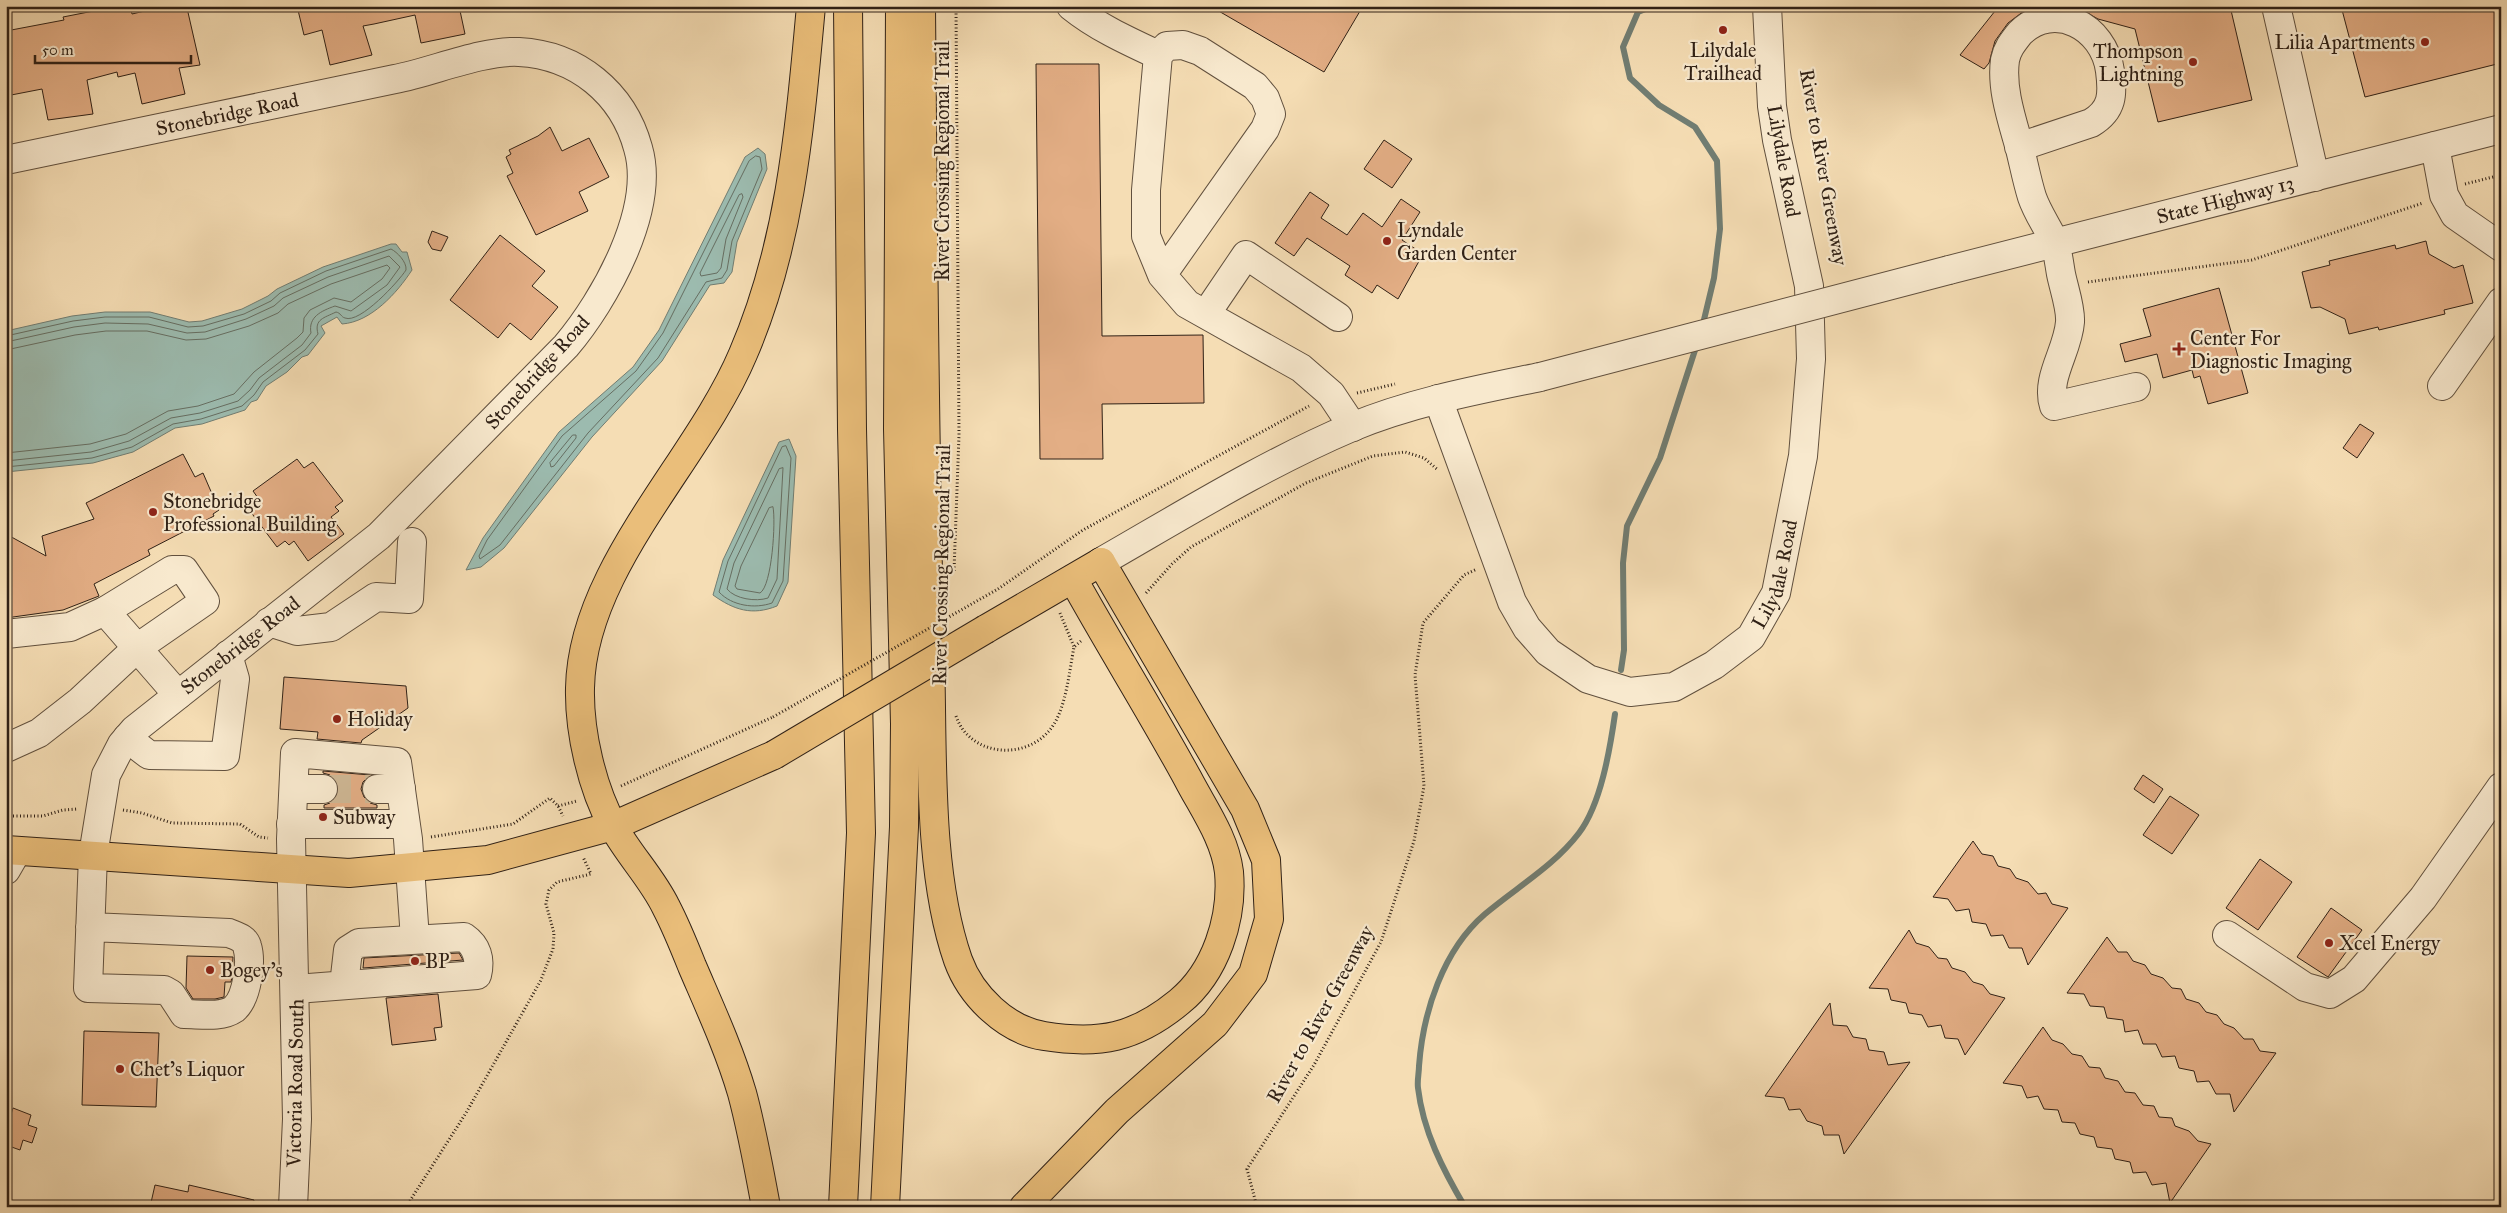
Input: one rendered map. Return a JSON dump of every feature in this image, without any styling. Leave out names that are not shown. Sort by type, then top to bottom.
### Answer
[{"type":"main road","points":[[766,1207],[757,1157],[741,1092],[719,1028],[666,905],[613,826],[595,787],[584,730],[580,688],[587,643],[611,575],[725,392],[762,309],[780,249],[799,141],[811,6]]},
{"type":"main road","points":[[843,1207],[861,832],[852,429],[848,6]]},
{"type":"main road","points":[[885,1207],[904,799],[905,724],[898,429],[900,6]]},
{"type":"main road","points":[[921,6],[927,547],[935,826],[943,908],[960,964],[977,995],[1001,1017],[1032,1034],[1062,1039],[1092,1040],[1128,1034],[1157,1019],[1183,999],[1206,971],[1221,940],[1228,911],[1229,870],[1219,836],[1169,744],[1099,626],[1062,585]]},
{"type":"main road","points":[[10,857],[93,855],[349,874],[488,860],[613,826],[774,755],[1101,562],[1245,809],[1266,860],[1269,919],[1253,974],[1215,1024],[1118,1112],[1024,1207]]},
{"type":"street","points":[[1071,6],[1110,32],[1158,54]]},
{"type":"street","name":"Lilydale Road","points":[[1438,399],[1512,602],[1527,628],[1548,652],[1588,679],[1630,692],[1674,687],[1714,665],[1751,637],[1776,593],[1802,456],[1811,359],[1809,286],[1777,140],[1772,106],[1767,6]]},
{"type":"street","points":[[2276,6],[2315,177]]},
{"type":"street","points":[[2019,147],[2091,123],[2100,118],[2108,108],[2112,90],[2109,65],[2097,37],[2085,24],[2075,18],[2054,13],[2034,18],[2009,48],[2005,59],[2004,83],[2019,147],[2032,198],[2055,243],[2070,322],[2050,393],[2054,406],[2136,387]]},
{"type":"street","points":[[1162,275],[1264,129],[1271,114],[1265,98],[1255,86],[1200,51],[1183,45],[1167,46],[1158,54],[1146,190],[1146,236],[1162,275],[1187,304],[1301,368],[1331,394],[1353,427]]},
{"type":"street","name":"Stonebridge Road","points":[[6,160],[408,77],[483,56],[518,51],[552,57],[584,72],[610,95],[630,123],[641,156],[642,191],[638,210],[603,294],[580,330],[380,536],[134,730],[113,758],[106,775],[93,855],[90,927],[88,988],[164,990],[172,994],[184,1014],[222,1014],[234,1008],[245,996],[248,981],[247,946],[241,937],[229,933],[90,927]]},
{"type":"street","name":"State Highway 13","points":[[1101,562],[1265,468],[1353,427],[1438,399],[1540,377],[2501,129]]},
{"type":"street","points":[[2435,146],[2444,195],[2455,215],[2501,247]]},
{"type":"street","points":[[1206,314],[1246,255],[1338,317]]},
{"type":"street","points":[[2442,386],[2501,302]]},
{"type":"street","points":[[269,622],[297,632],[331,627],[376,597],[409,599],[412,542]]},
{"type":"street","points":[[6,634],[70,627],[106,611],[172,570],[184,570],[205,600],[137,648],[80,700],[39,733],[6,748]]},
{"type":"street","points":[[106,611],[178,695]]},
{"type":"street","points":[[127,738],[149,755],[226,756],[235,679],[228,655]]},
{"type":"street","name":"Victoria Road South","points":[[293,1207],[297,1119],[296,990],[291,824],[295,753],[397,762],[389,789],[405,824]]},
{"type":"street","points":[[2227,935],[2305,988],[2330,994],[2354,979],[2423,898],[2501,787]]},
{"type":"street","points":[[294,789],[323,789]]},
{"type":"street","points":[[291,824],[405,824],[411,868],[415,939]]},
{"type":"street","points":[[296,990],[344,984],[477,975],[480,965],[474,944],[464,936],[359,943],[348,950],[344,984]]},
{"type":"path","name":"River Crossing Regional Trail","points":[[954,574],[959,435],[956,6]]},
{"type":"path","points":[[2088,282],[2252,260],[2444,195],[2463,185],[2501,175]]},
{"type":"path","points":[[1127,608],[1150,590],[1172,564],[1191,547],[1306,483],[1373,456],[1405,452],[1424,458],[1440,471]]},
{"type":"path","points":[[1474,560],[1481,577]]},
{"type":"path","points":[[620,786],[772,717],[998,589],[1038,561]]},
{"type":"path","name":"River to River Greenway","points":[[1257,1207],[1247,1169],[1314,1065],[1381,942],[1414,841],[1424,786],[1415,675],[1423,623],[1464,575],[1477,569]]},
{"type":"path","points":[[1062,585],[1074,647],[1099,626]]},
{"type":"path","name":"River Crossing Regional Trail","points":[[952,613],[952,623]]},
{"type":"path","name":"River Crossing Regional Trail","points":[[953,707],[960,728],[975,743],[998,750],[1025,748],[1049,732],[1063,706],[1074,647]]},
{"type":"path","points":[[406,1207],[466,1114],[541,980],[553,949],[554,933],[546,904],[549,890],[557,882],[591,874]]},
{"type":"water","points":[[758,148],[765,154],[767,169],[737,242],[732,272],[724,283],[710,285],[662,361],[592,437],[504,548],[481,567],[466,570],[483,538],[559,432],[633,367],[659,330],[745,157]]},
{"type":"water","points":[[391,244],[396,244],[402,252],[407,252],[412,270],[399,288],[382,305],[363,318],[342,324],[337,317],[321,326],[325,333],[308,355],[302,357],[287,372],[266,386],[257,400],[251,402],[245,410],[202,424],[175,428],[133,452],[93,463],[6,472],[6,331],[72,316],[105,312],[150,312],[189,322],[202,321],[242,309],[268,296],[277,289],[323,267]]},
{"type":"water","points":[[789,439],[796,456],[788,582],[777,606],[759,611],[736,608],[713,595],[723,560],[779,442]]},
{"type":"building","points":[[119,6],[130,6],[132,14],[166,6],[171,6],[173,11],[187,8],[200,65],[179,68],[185,94],[142,104],[135,73],[118,77],[117,72],[87,80],[93,114],[48,120],[42,89],[6,96],[6,31],[64,20],[63,17]]},
{"type":"building","points":[[297,6],[459,6],[465,34],[421,43],[415,15],[363,26],[372,55],[330,65],[322,30],[304,35]]},
{"type":"building","points":[[1210,6],[1363,6],[1324,72]]},
{"type":"building","name":"Thompson Lightning","points":[[1999,6],[2035,6],[2024,11],[2008,23],[1995,41],[1989,63],[1984,69],[1960,55]]},
{"type":"building","name":"Thompson Lightning","points":[[2075,6],[2230,6],[2252,100],[2158,122],[2135,29],[2098,19]]},
{"type":"building","name":"Lilia Apartments","points":[[2341,6],[2501,6],[2501,63],[2365,97]]},
{"type":"building","points":[[1036,64],[1099,64],[1102,336],[1203,335],[1204,403],[1102,404],[1103,459],[1040,459]]},
{"type":"building","points":[[550,127],[562,151],[589,138],[609,177],[579,192],[588,211],[536,235],[507,176],[513,173],[506,157],[511,154],[509,150],[538,136]]},
{"type":"building","points":[[1384,140],[1412,159],[1392,188],[1364,169]]},
{"type":"building","points":[[1310,192],[1329,205],[1321,218],[1347,235],[1363,213],[1382,227],[1401,199],[1420,212],[1402,240],[1423,254],[1398,299],[1377,285],[1372,293],[1345,275],[1350,266],[1307,238],[1294,256],[1275,243]]},
{"type":"building","points":[[432,231],[448,237],[441,251],[432,249],[428,242]]},
{"type":"building","points":[[500,235],[545,271],[532,286],[558,307],[531,340],[510,323],[498,338],[450,300]]},
{"type":"building","points":[[2426,241],[2429,254],[2454,268],[2463,265],[2473,303],[2444,310],[2445,314],[2379,330],[2378,327],[2349,334],[2345,319],[2320,307],[2311,308],[2302,272],[2330,265],[2329,261],[2395,245],[2396,249]]},
{"type":"building","name":"Center For Diagnostic Imaging","points":[[2219,288],[2248,393],[2208,404],[2200,376],[2194,378],[2192,370],[2163,378],[2157,354],[2125,362],[2120,344],[2151,336],[2143,309]]},
{"type":"building","points":[[2360,424],[2374,433],[2357,458],[2343,448]]},
{"type":"building","points":[[183,454],[195,477],[203,473],[219,510],[213,514],[214,516],[148,550],[150,555],[94,584],[99,596],[63,610],[6,618],[6,534],[46,556],[42,536],[94,519],[86,503]]},
{"type":"building","points":[[297,459],[304,468],[313,462],[343,501],[335,507],[339,511],[331,517],[344,534],[308,561],[294,541],[289,545],[285,541],[277,547],[247,507],[258,498],[253,491]]},
{"type":"building","name":"Holiday","points":[[284,677],[406,686],[408,708],[362,740],[361,743],[317,739],[318,732],[280,729]]},
{"type":"building","points":[[323,771],[370,775],[363,782],[361,789],[364,797],[370,803],[377,805],[377,808],[324,808],[324,805],[330,803],[336,797],[339,789],[336,781],[330,775],[323,773]]},
{"type":"building","points":[[2143,775],[2163,789],[2154,803],[2134,789]]},
{"type":"building","points":[[2170,796],[2199,815],[2172,854],[2143,835]]},
{"type":"building","points":[[1973,841],[1982,854],[1993,856],[1998,866],[2010,869],[2016,878],[2028,882],[2038,894],[2046,893],[2052,904],[2068,908],[2028,965],[2022,948],[2009,948],[2003,935],[1991,936],[1986,924],[1972,922],[1969,909],[1956,911],[1948,899],[1933,897]]},
{"type":"building","points":[[2260,859],[2292,882],[2258,930],[2226,908]]},
{"type":"building","name":"Xcel Energy","points":[[2331,908],[2362,930],[2328,977],[2297,957]]},
{"type":"building","points":[[1909,930],[1916,943],[1929,947],[1938,958],[1947,959],[1952,968],[1965,972],[1973,982],[1983,985],[1990,994],[2005,998],[1965,1055],[1958,1039],[1945,1038],[1941,1025],[1928,1027],[1922,1015],[1909,1013],[1906,1003],[1891,1000],[1888,989],[1869,988]]},
{"type":"building","points":[[2107,937],[2118,952],[2127,952],[2133,961],[2145,965],[2151,974],[2163,978],[2172,988],[2181,989],[2186,999],[2199,1003],[2206,1012],[2217,1015],[2224,1024],[2234,1028],[2244,1039],[2253,1039],[2260,1051],[2276,1053],[2234,1112],[2230,1094],[2216,1094],[2209,1081],[2197,1082],[2194,1071],[2179,1068],[2175,1056],[2162,1057],[2156,1044],[2143,1044],[2138,1030],[2125,1032],[2123,1020],[2107,1018],[2104,1007],[2090,1006],[2084,994],[2067,993]]},
{"type":"building","points":[[459,953],[463,960],[363,968],[364,958]]},
{"type":"building","name":"Bogey's","points":[[187,956],[233,957],[231,982],[225,982],[224,997],[193,999],[186,988]]},
{"type":"building","points":[[438,994],[442,1027],[434,1028],[436,1040],[392,1045],[386,998]]},
{"type":"building","points":[[1830,1003],[1833,1025],[1847,1026],[1853,1037],[1866,1039],[1869,1050],[1884,1052],[1888,1065],[1910,1062],[1844,1154],[1839,1135],[1824,1135],[1822,1126],[1807,1121],[1800,1109],[1789,1110],[1784,1098],[1765,1096]]},
{"type":"building","points":[[2043,1027],[2052,1040],[2063,1044],[2072,1054],[2082,1056],[2089,1067],[2100,1068],[2105,1078],[2118,1081],[2125,1092],[2135,1093],[2143,1105],[2154,1106],[2159,1117],[2172,1118],[2175,1126],[2189,1131],[2198,1141],[2211,1144],[2170,1203],[2166,1183],[2152,1185],[2146,1172],[2133,1173],[2130,1162],[2115,1159],[2112,1149],[2097,1147],[2094,1137],[2080,1134],[2075,1123],[2062,1122],[2058,1110],[2044,1109],[2038,1096],[2027,1098],[2022,1086],[2003,1083]]},
{"type":"building","name":"Chet's Liquor","points":[[84,1031],[159,1033],[156,1107],[82,1105]]},
{"type":"building","points":[[13,1108],[31,1115],[28,1125],[37,1128],[32,1143],[23,1140],[20,1150],[6,1145],[6,1130]]},
{"type":"building","points":[[155,1185],[188,1192],[189,1185],[254,1200],[253,1207],[150,1207]]},
{"type":"waterway","points":[[1653,6],[1638,12],[1623,47],[1630,78],[1659,105],[1695,127],[1717,161],[1720,229],[1714,278],[1702,328]]},
{"type":"waterway","points":[[1621,670],[1624,650],[1623,563],[1627,526],[1660,458],[1697,344]]},
{"type":"waterway","points":[[1465,1207],[1435,1150],[1424,1120],[1421,1104],[1418,1085],[1421,1045],[1431,1004],[1447,964],[1470,929],[1497,904],[1558,856],[1587,821],[1599,792],[1615,714]]},
{"type":"tunnel","points":[[323,789],[377,789]]},
{"type":"place","name":"Lilydale Trailhead","points":[[1723,30]]},
{"type":"place","name":"Lilia Apartments","points":[[2425,42]]},
{"type":"place","name":"Thompson Lightning","points":[[2193,62]]},
{"type":"place","name":"Lyndale Garden Center","points":[[1387,241]]},
{"type":"place","name":"Center For Diagnostic Imaging","points":[[2179,349]]},
{"type":"place","name":"Stonebridge Professional Building","points":[[153,512]]},
{"type":"place","name":"Holiday","points":[[337,719]]},
{"type":"place","name":"Subway","points":[[323,817]]},
{"type":"place","name":"Xcel Energy","points":[[2329,943]]},
{"type":"place","name":"BP","points":[[415,961]]},
{"type":"place","name":"Bogey's","points":[[210,970]]},
{"type":"place","name":"Chet's Liquor","points":[[120,1069]]}]
